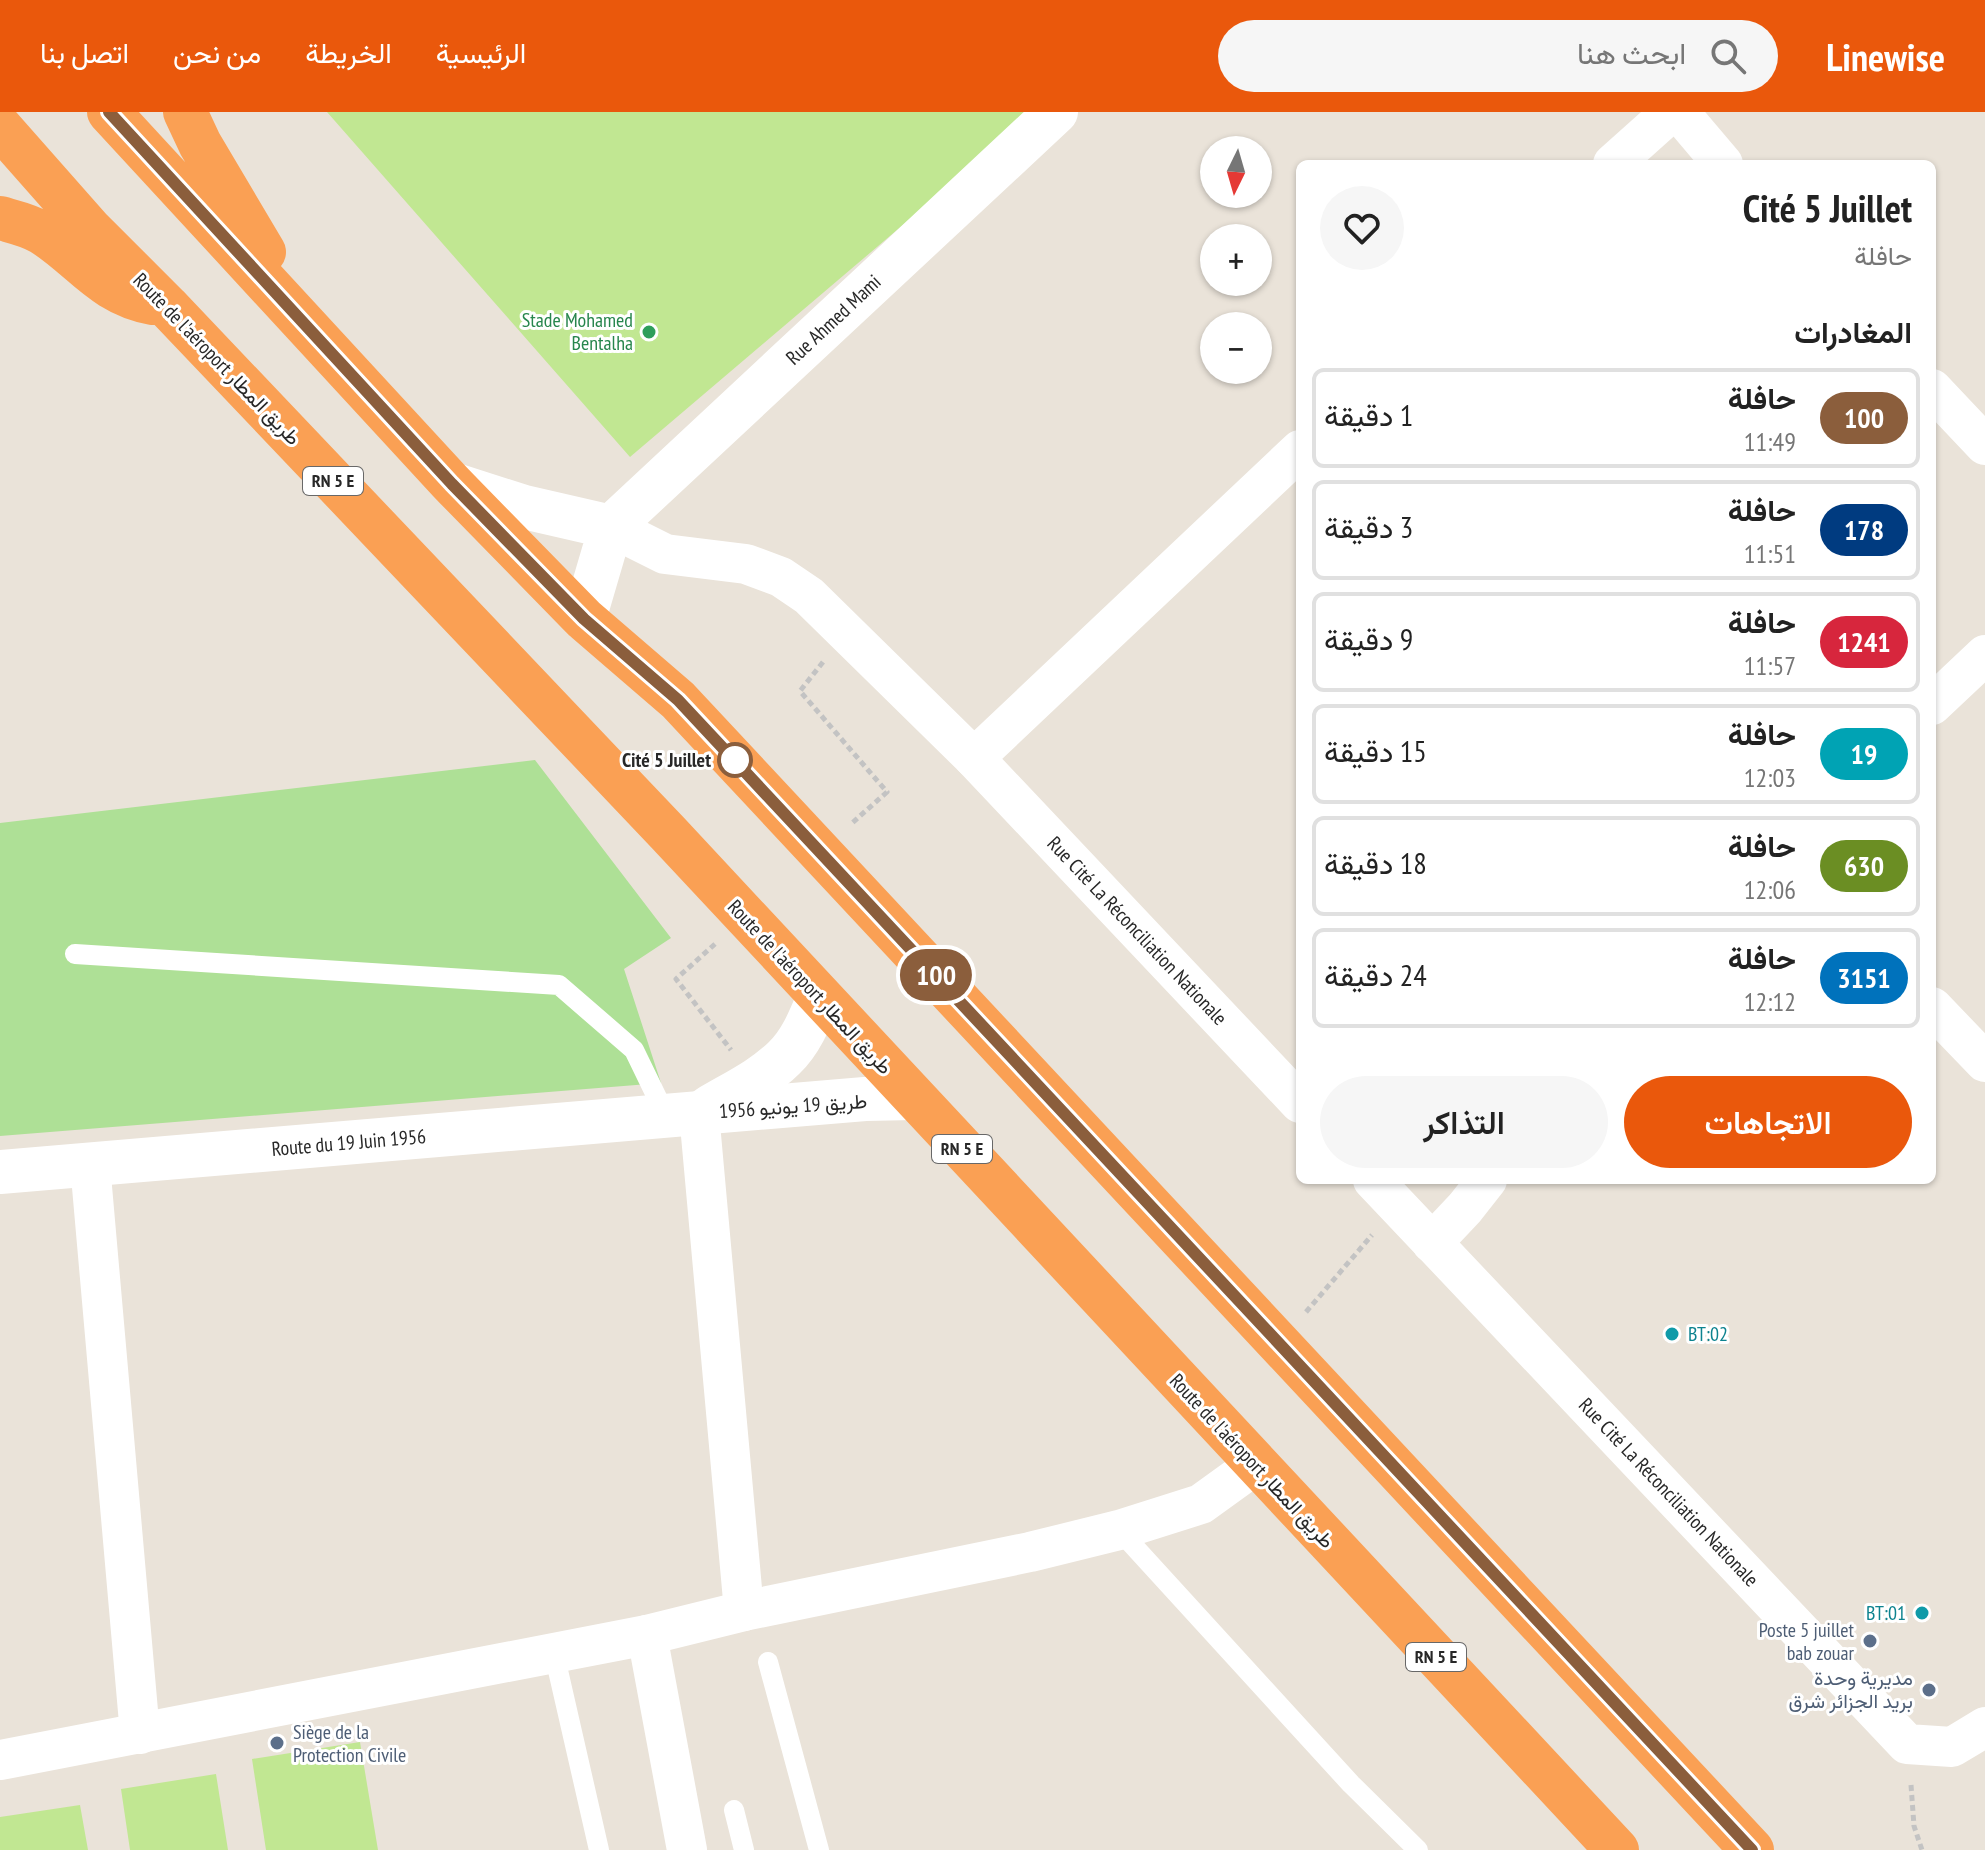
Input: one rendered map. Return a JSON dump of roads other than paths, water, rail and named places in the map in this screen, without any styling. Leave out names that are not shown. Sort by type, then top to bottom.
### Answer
[{"type":"highway","points":[[109,112],[452,484],[584,619],[678,700],[1752,1850]]},
{"type":"highway","points":[[185,112],[200,144],[306,323]]},
{"type":"highway","name":"Route de l'aéroport طريق المطار","points":[[0,127],[90,229],[668,833],[1617,1850]]},
{"type":"highway","points":[[0,218],[40,232],[113,289],[139,300],[167,306]]},
{"type":"street","name":"Rue Ahmed Mami","points":[[611,527],[1056,112]]},
{"type":"street","points":[[1617,160],[1671,112]]},
{"type":"street","points":[[1679,112],[1720,160]]},
{"type":"street","points":[[1936,393],[1985,445]]},
{"type":"street","points":[[974,758],[1296,454]]},
{"type":"street","points":[[452,484],[524,507],[611,527],[584,619]]},
{"type":"street","name":"Rue Cité La Réconciliation Nationale","points":[[611,527],[665,554],[746,564],[781,577],[809,596],[974,758],[1296,1099]]},
{"type":"street","points":[[1936,701],[1985,655]]},
{"type":"street","name":"طريق 19 يونيو 1956","points":[[682,1114],[754,1081],[784,1059],[805,1030],[819,997]]},
{"type":"street","points":[[1936,1011],[1985,1062]]},
{"type":"street","name":"طريق 19 يونيو 1956","points":[[682,1114],[914,1098]]},
{"type":"street","points":[[682,1114],[744,1611]]},
{"type":"street","name":"Route du 19 Juin 1956","points":[[0,1172],[682,1114]]},
{"type":"street","points":[[90,1164],[140,1734]]},
{"type":"street","points":[[1432,1243],[1484,1184]]},
{"type":"street","name":"Rue Cité La Réconciliation Nationale","points":[[1385,1193],[1907,1744],[1952,1747],[1985,1727]]},
{"type":"street","points":[[0,1760],[647,1635],[744,1611],[1030,1552],[1119,1530],[1201,1504],[1255,1465]]},
{"type":"street","points":[[647,1635],[687,1850]]},
{"type":"lane","points":[[75,954],[559,985],[634,1050],[682,1114]]},
{"type":"lane","points":[[1119,1530],[1351,1784],[1418,1850]]},
{"type":"lane","points":[[554,1653],[599,1850]]},
{"type":"lane","points":[[768,1662],[819,1850]]},
{"type":"lane","points":[[734,1810],[744,1850]]},
{"type":"place","name":"Stade Mohamed Bentalha","points":[[649,332]]},
{"type":"place","name":"Cité 5 Juillet","points":[[735,760]]},
{"type":"place","name":"BT:02","points":[[1672,1334]]},
{"type":"place","name":"BT:01","points":[[1922,1613]]},
{"type":"place","name":"Poste 5 juillet bab zouar","points":[[1870,1641]]},
{"type":"place","name":"مديرية وحدة بريد الجزائر شرق","points":[[1929,1690]]},
{"type":"place","name":"Siège de la Protection Civile","points":[[277,1743]]}]
